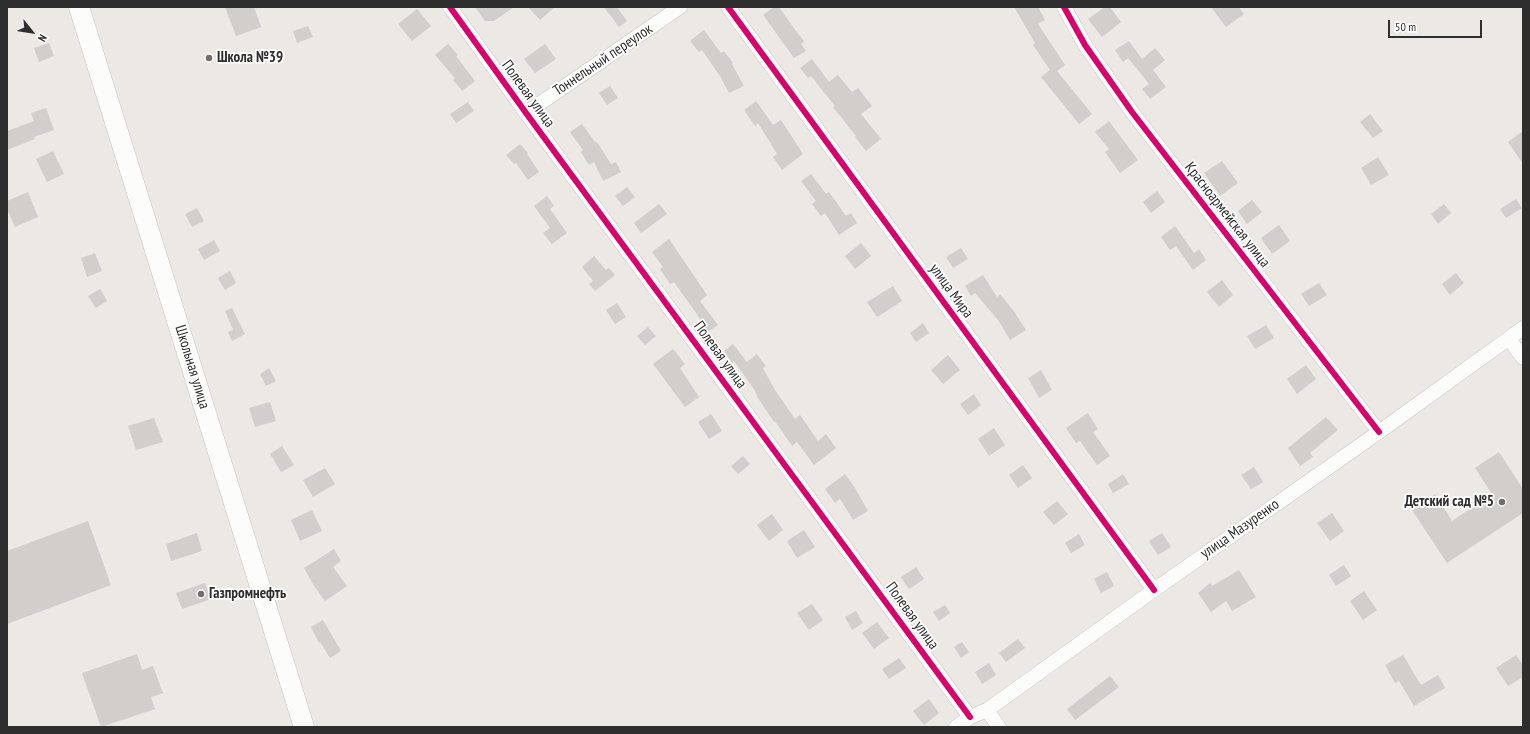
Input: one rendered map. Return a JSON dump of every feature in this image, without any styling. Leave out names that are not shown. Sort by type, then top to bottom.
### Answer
[{"type":"main road","name":"Школьная улица","points":[[79,7],[304,727]]},
{"type":"street","name":"Полевая улица","points":[[450,7],[526,113],[970,717]]},
{"type":"street","name":"Тоннельный переулок","points":[[526,113],[680,7]]},
{"type":"street","name":"улица Мира","points":[[728,7],[1154,590]]},
{"type":"street","name":"Красноармейская улица","points":[[1064,7],[1085,45],[1132,112],[1379,432]]},
{"type":"street","name":"улица Мазуренко","points":[[956,727],[970,717],[987,710],[1523,328]]},
{"type":"street","points":[[1509,339],[1523,358]]},
{"type":"street","points":[[987,710],[999,727]]},
{"type":"building","points":[[225,7],[254,7],[261,27],[236,36]]},
{"type":"building","points":[[475,7],[514,7],[494,21],[485,21]]},
{"type":"building","points":[[528,7],[555,7],[540,20]]},
{"type":"building","points":[[604,7],[617,7],[627,21],[619,27]]},
{"type":"building","points":[[774,7],[779,7],[804,41],[801,44],[806,51],[794,58],[763,15]]},
{"type":"building","points":[[1014,7],[1038,7],[1045,20],[1038,24],[1065,65],[1057,71],[1092,114],[1079,124],[1041,77],[1050,70],[1033,45],[1035,43]]},
{"type":"building","points":[[1105,7],[1110,7],[1121,22],[1102,37],[1088,19]]},
{"type":"building","points":[[1211,7],[1239,7],[1244,14],[1226,27]]},
{"type":"building","points":[[417,9],[431,26],[412,41],[398,24]]},
{"type":"building","points":[[308,26],[313,37],[297,43],[293,31]]},
{"type":"building","points":[[704,30],[721,53],[724,51],[733,63],[732,64],[744,86],[729,93],[720,76],[702,50],[699,52],[690,41]]},
{"type":"building","points":[[1129,41],[1142,59],[1155,48],[1165,60],[1153,70],[1166,87],[1150,99],[1142,89],[1149,84],[1128,58],[1123,62],[1115,50]]},
{"type":"building","points":[[49,43],[54,56],[39,62],[34,48]]},
{"type":"building","points":[[448,44],[458,55],[456,56],[475,81],[462,91],[453,80],[455,78],[435,55]]},
{"type":"building","points":[[545,44],[556,59],[535,73],[524,59]]},
{"type":"building","points":[[812,59],[829,82],[838,75],[852,92],[858,88],[872,106],[861,114],[881,139],[866,151],[833,107],[835,106],[811,76],[808,78],[800,68]]},
{"type":"building","points":[[610,86],[618,98],[607,105],[599,93]]},
{"type":"building","points":[[756,101],[773,125],[781,120],[803,154],[782,170],[773,157],[777,154],[758,123],[755,126],[744,110]]},
{"type":"building","points":[[468,102],[474,111],[456,123],[450,114]]},
{"type":"building","points":[[46,108],[54,130],[34,137],[35,139],[7,150],[7,131],[34,121],[31,113]]},
{"type":"building","points":[[1370,114],[1383,131],[1373,138],[1360,122]]},
{"type":"building","points":[[1109,121],[1138,160],[1120,173],[1105,152],[1109,149],[1095,132]]},
{"type":"building","points":[[582,124],[595,142],[597,142],[611,164],[616,162],[621,172],[603,181],[594,162],[589,165],[581,152],[583,150],[570,132]]},
{"type":"building","points":[[1523,131],[1523,164],[1508,142]]},
{"type":"building","points":[[520,144],[528,153],[527,154],[539,172],[528,180],[516,163],[514,164],[506,155]]},
{"type":"building","points":[[53,151],[64,174],[47,182],[36,159]]},
{"type":"building","points":[[1378,157],[1389,175],[1371,185],[1361,168]]},
{"type":"building","points":[[1222,161],[1238,183],[1220,196],[1204,173]]},
{"type":"building","points":[[811,174],[826,194],[829,192],[846,216],[851,213],[857,223],[839,235],[825,213],[821,216],[812,204],[816,201],[801,181]]},
{"type":"building","points":[[627,187],[635,197],[623,206],[615,196]]},
{"type":"building","points":[[1157,191],[1165,202],[1151,213],[1143,202]]},
{"type":"building","points":[[28,192],[38,217],[15,227],[7,209],[7,201]]},
{"type":"building","points":[[547,196],[554,206],[550,209],[567,233],[552,244],[543,233],[550,228],[534,206]]},
{"type":"building","points":[[1516,199],[1522,208],[1506,218],[1500,209]]},
{"type":"building","points":[[1252,200],[1262,212],[1247,224],[1238,211]]},
{"type":"building","points":[[659,204],[667,214],[641,233],[634,223]]},
{"type":"building","points":[[1444,204],[1451,213],[1438,224],[1431,214]]},
{"type":"building","points":[[197,208],[204,221],[192,227],[185,214]]},
{"type":"building","points":[[1279,225],[1290,241],[1272,254],[1261,238]]},
{"type":"building","points":[[1175,226],[1194,253],[1199,249],[1206,260],[1193,270],[1176,246],[1170,250],[1161,237]]},
{"type":"building","points":[[669,239],[707,295],[700,301],[718,325],[707,332],[699,321],[701,320],[674,282],[670,284],[660,269],[663,267],[652,252]]},
{"type":"building","points":[[214,240],[220,251],[204,260],[198,249]]},
{"type":"building","points":[[861,243],[871,256],[855,269],[845,256]]},
{"type":"building","points":[[961,248],[968,259],[953,268],[946,257]]},
{"type":"building","points":[[95,253],[102,271],[87,277],[81,258]]},
{"type":"building","points":[[594,256],[606,270],[609,268],[615,275],[595,291],[589,284],[593,281],[582,267]]},
{"type":"building","points":[[230,271],[236,283],[225,290],[218,278]]},
{"type":"building","points":[[1456,273],[1464,283],[1450,295],[1442,284]]},
{"type":"building","points":[[983,275],[997,297],[1000,294],[1026,330],[1010,340],[998,320],[975,293],[971,296],[965,286]]},
{"type":"building","points":[[1222,280],[1233,295],[1219,307],[1207,292]]},
{"type":"building","points":[[1319,283],[1327,295],[1309,306],[1301,294]]},
{"type":"building","points":[[893,286],[902,301],[877,317],[867,302]]},
{"type":"building","points":[[100,289],[107,301],[96,308],[88,296]]},
{"type":"building","points":[[617,303],[626,317],[615,324],[606,310]]},
{"type":"building","points":[[232,308],[245,334],[232,341],[228,332],[233,330],[225,311]]},
{"type":"building","points":[[923,323],[929,333],[916,342],[910,333]]},
{"type":"building","points":[[1266,325],[1274,338],[1255,349],[1247,336]]},
{"type":"building","points":[[648,327],[656,336],[645,345],[637,336]]},
{"type":"building","points":[[733,344],[747,362],[757,354],[766,366],[763,368],[775,390],[795,419],[800,415],[818,441],[826,434],[836,448],[814,465],[797,442],[792,446],[775,421],[774,422],[758,398],[754,389],[734,361],[732,363],[724,351]]},
{"type":"building","points":[[673,349],[685,364],[680,368],[699,397],[685,407],[653,364]]},
{"type":"building","points":[[948,355],[960,370],[943,384],[931,370]]},
{"type":"building","points":[[1306,365],[1316,379],[1297,394],[1287,379]]},
{"type":"building","points":[[269,368],[276,381],[266,386],[260,374]]},
{"type":"building","points":[[1041,370],[1052,390],[1039,398],[1028,378]]},
{"type":"building","points":[[974,394],[981,405],[968,415],[960,404]]},
{"type":"building","points":[[270,402],[276,421],[255,427],[249,408]]},
{"type":"building","points":[[1088,413],[1098,429],[1093,432],[1110,456],[1097,465],[1080,441],[1076,443],[1066,428]]},
{"type":"building","points":[[711,414],[722,431],[709,439],[698,422]]},
{"type":"building","points":[[1326,417],[1338,430],[1310,453],[1313,457],[1300,466],[1288,448]]},
{"type":"building","points":[[154,418],[163,442],[136,450],[128,426]]},
{"type":"building","points":[[994,428],[1005,445],[989,456],[978,439]]},
{"type":"building","points":[[282,446],[294,465],[281,472],[270,454]]},
{"type":"building","name":"Детский сад №5","points":[[1499,452],[1523,489],[1523,513],[1447,563],[1412,510],[1435,494],[1452,521],[1492,494],[1475,468]]},
{"type":"building","points":[[743,456],[750,464],[738,474],[731,466]]},
{"type":"building","points":[[1023,465],[1032,478],[1018,488],[1009,475]]},
{"type":"building","points":[[1254,467],[1263,482],[1251,489],[1241,475]]},
{"type":"building","points":[[325,468],[335,484],[313,497],[303,480]]},
{"type":"building","points":[[845,474],[868,511],[853,520],[840,499],[835,503],[825,489]]},
{"type":"building","points":[[1123,474],[1129,484],[1113,493],[1108,484]]},
{"type":"building","points":[[1057,501],[1068,514],[1054,525],[1043,512]]},
{"type":"building","points":[[312,510],[322,531],[300,541],[291,520]]},
{"type":"building","points":[[1332,513],[1344,531],[1330,541],[1317,523]]},
{"type":"building","points":[[772,514],[783,530],[769,541],[757,525]]},
{"type":"building","points":[[88,521],[111,585],[7,624],[7,551]]},
{"type":"building","points":[[804,530],[815,547],[797,558],[787,541]]},
{"type":"building","points":[[197,533],[202,551],[171,561],[166,544]]},
{"type":"building","points":[[1162,533],[1171,547],[1158,555],[1149,541]]},
{"type":"building","points":[[1079,534],[1085,545],[1071,553],[1065,543]]},
{"type":"building","points":[[334,549],[341,561],[333,567],[347,586],[325,601],[314,586],[304,568]]},
{"type":"building","points":[[1344,565],[1351,576],[1336,586],[1329,575]]},
{"type":"building","points":[[916,567],[924,579],[909,589],[901,577]]},
{"type":"building","points":[[1239,570],[1256,597],[1232,611],[1226,601],[1211,612],[1198,593],[1210,583],[1212,586]]},
{"type":"building","points":[[1107,572],[1114,586],[1101,593],[1094,579]]},
{"type":"building","points":[[205,583],[211,599],[182,609],[176,593]]},
{"type":"building","points":[[1364,591],[1377,610],[1363,620],[1350,601]]},
{"type":"building","points":[[812,604],[823,620],[809,630],[797,613]]},
{"type":"building","points":[[945,605],[950,613],[939,621],[933,612]]},
{"type":"building","points":[[856,611],[863,623],[852,630],[845,617]]},
{"type":"building","points":[[323,620],[341,651],[330,658],[320,642],[319,643],[311,627]]},
{"type":"building","points":[[877,622],[889,638],[874,649],[862,633]]},
{"type":"building","points":[[1018,639],[1025,648],[1006,662],[999,653]]},
{"type":"building","points":[[962,642],[969,652],[961,658],[954,647]]},
{"type":"building","points":[[137,654],[142,670],[153,666],[163,693],[151,697],[155,709],[101,727],[82,673]]},
{"type":"building","points":[[1403,655],[1421,685],[1438,675],[1445,688],[1414,706],[1399,681],[1395,683],[1385,665]]},
{"type":"building","points":[[1516,655],[1523,665],[1523,677],[1508,686],[1496,668]]},
{"type":"building","points":[[899,658],[906,668],[889,679],[882,669]]},
{"type":"building","points":[[989,663],[996,675],[982,684],[975,672]]},
{"type":"building","points":[[1110,676],[1119,687],[1075,720],[1067,709]]},
{"type":"building","points":[[929,699],[939,713],[924,725],[913,711]]},
{"type":"cycle path","points":[[450,7],[526,113],[970,717]]},
{"type":"cycle path","points":[[728,7],[1154,590]]},
{"type":"cycle path","points":[[1064,7],[1085,45],[1132,112],[1379,432]]},
{"type":"place","name":"Школа №39","points":[[209,58]]},
{"type":"place","name":"Детский сад №5","points":[[1502,502]]},
{"type":"place","name":"Газпромнефть","points":[[201,594]]}]
